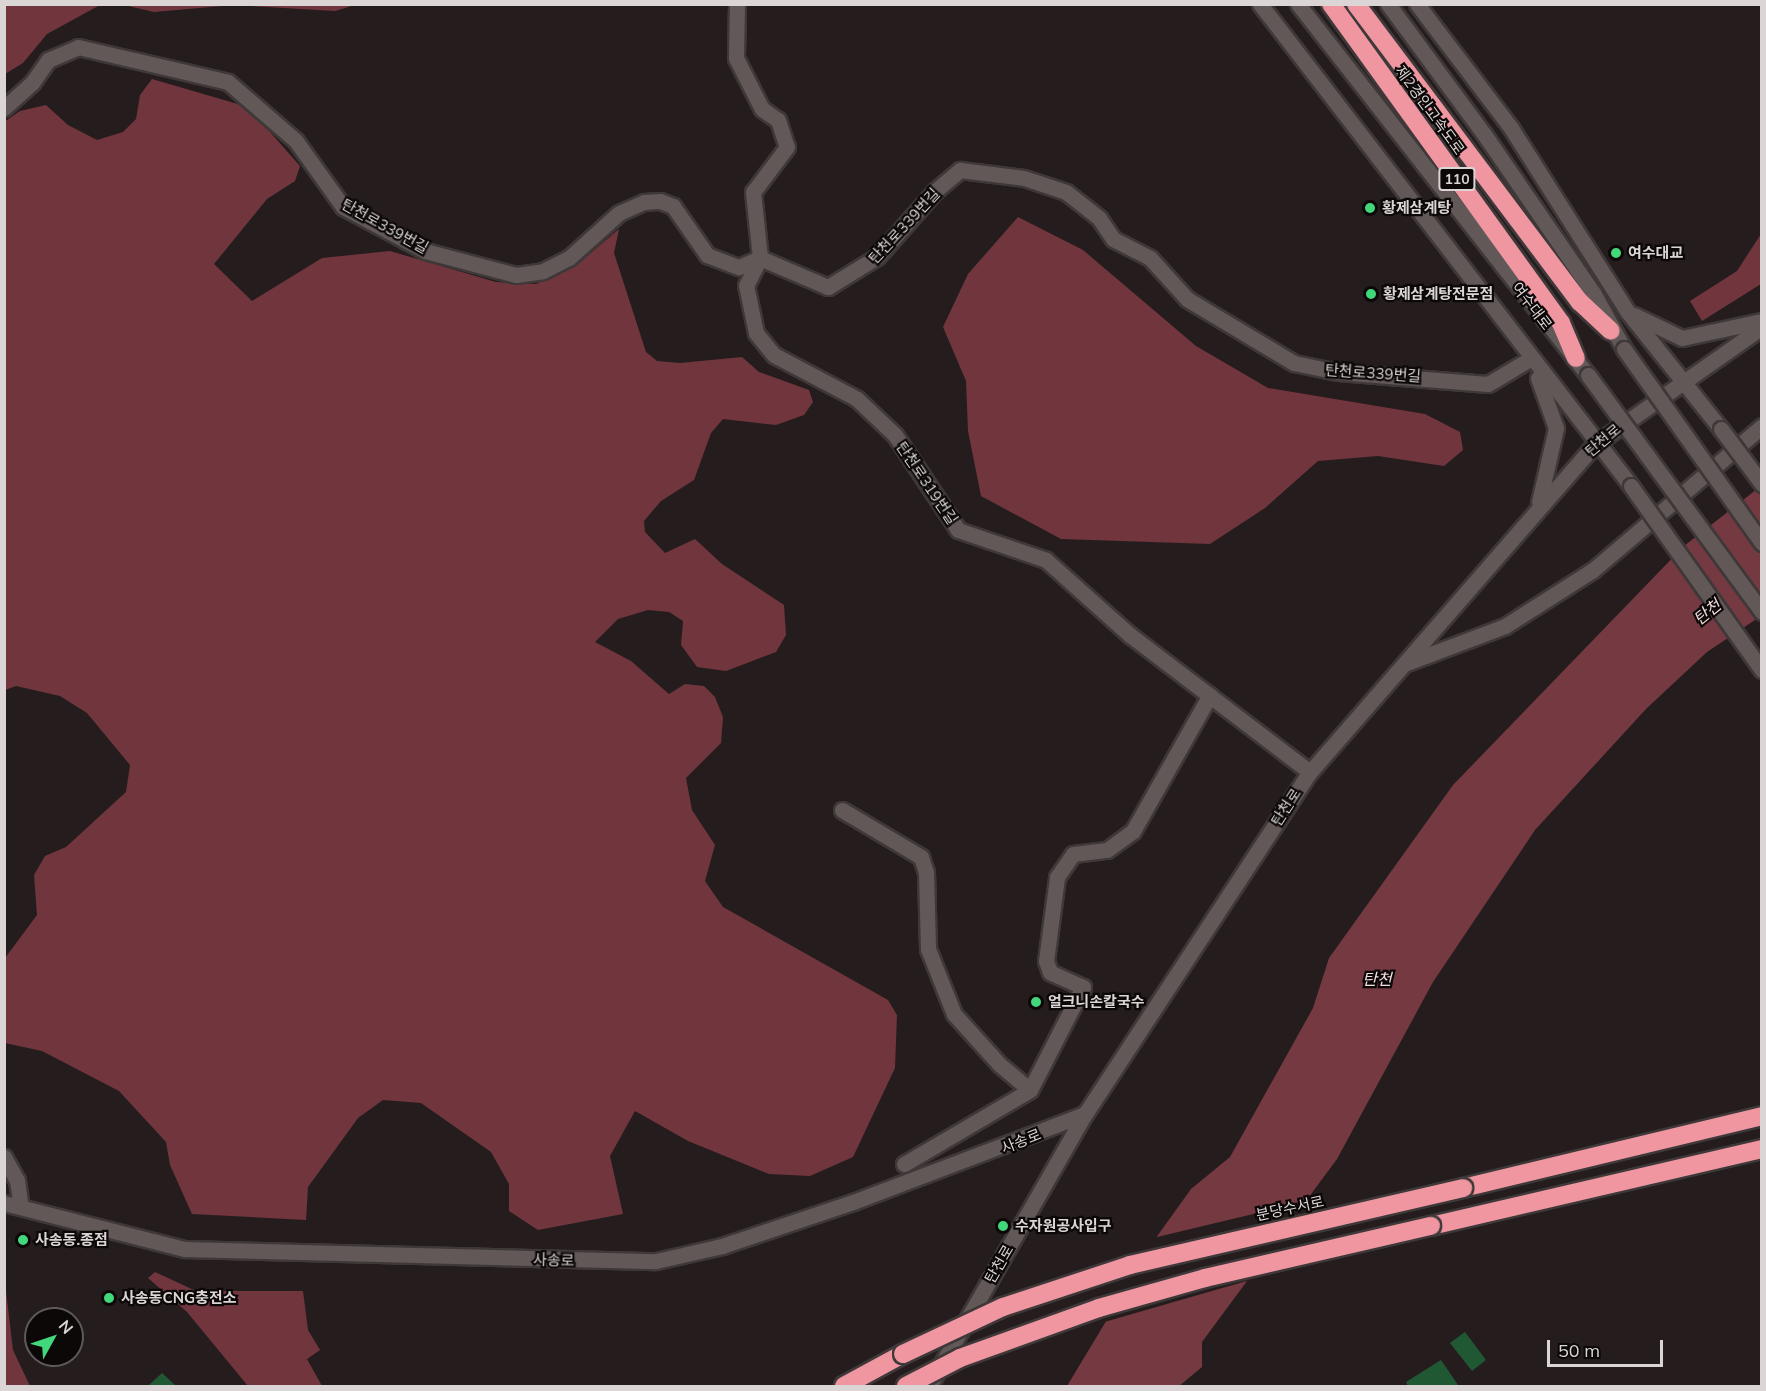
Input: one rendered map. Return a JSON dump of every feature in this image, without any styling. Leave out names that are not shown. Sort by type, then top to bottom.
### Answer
[{"type":"highway","name":"제2경인고속도로","points":[[1331,4],[1561,323],[1576,358]]},
{"type":"highway","name":"제2경인고속도로","points":[[1356,4],[1580,302],[1611,331]]},
{"type":"highway","name":"분당수서로","points":[[844,1386],[903,1354],[1003,1307],[1130,1265],[1761,1116]]},
{"type":"highway","points":[[906,1386],[960,1358],[1099,1308],[1205,1278],[1761,1149]]},
{"type":"street","points":[[737,4],[736,58],[762,109],[778,120],[787,147],[753,192],[760,258]]},
{"type":"street","points":[[1260,4],[1594,444],[1631,486],[1761,670]]},
{"type":"street","name":"여수대로","points":[[1298,4],[1576,358],[1761,612]]},
{"type":"street","points":[[1388,4],[1485,134],[1594,294],[1611,331],[1761,543]]},
{"type":"street","points":[[1417,4],[1510,128],[1627,310],[1681,382],[1721,429],[1761,484]]},
{"type":"street","name":"탄천로339번길","points":[[4,108],[32,83],[48,60],[78,47],[100,49],[131,63],[228,82],[296,141],[343,207],[425,251],[516,275],[543,271],[569,258],[619,213],[644,202],[660,201],[673,206],[707,255],[739,267],[760,258],[828,288],[842,283],[877,257],[935,191],[960,170],[991,172],[1066,192],[1099,218],[1113,239],[1150,258],[1187,299],[1294,363],[1338,372],[1488,384],[1530,359]]},
{"type":"street","name":"탄천로319번길","points":[[760,258],[746,285],[749,312],[756,333],[774,355],[857,399],[912,457],[958,530],[1046,560],[1130,635],[1310,772]]},
{"type":"street","points":[[1627,310],[1661,332],[1682,338],[1761,321]]},
{"type":"street","name":"탄천로","points":[[929,1386],[1085,1114],[1310,772],[1594,444],[1761,327]]},
{"type":"street","points":[[1530,359],[1556,428],[1539,505]]},
{"type":"street","points":[[1401,665],[1505,626],[1593,570],[1761,426]]},
{"type":"street","points":[[904,1164],[1030,1090],[1083,987],[1050,972],[1046,961],[1060,871],[1073,854],[1107,850],[1133,831],[1210,695]]},
{"type":"street","points":[[842,810],[921,857],[926,872],[928,949],[954,1014],[999,1064],[1030,1090]]},
{"type":"street","name":"사송로","points":[[4,1203],[184,1249],[218,1252],[656,1261],[722,1246],[853,1202],[1085,1114]]},
{"type":"street","points":[[4,1156],[17,1180],[21,1207]]},
{"type":"shaded area","points":[[4,5],[100,5],[47,34],[23,63],[5,74]]},
{"type":"shaded area","points":[[124,5],[233,5],[154,12]]},
{"type":"shaded area","points":[[233,5],[355,5],[335,11]]},
{"type":"shaded area","points":[[152,79],[248,107],[300,166],[295,181],[267,199],[214,264],[252,301],[322,258],[390,251],[496,282],[536,284],[579,263],[619,229],[614,253],[646,352],[657,361],[680,363],[742,357],[759,372],[809,390],[813,402],[804,415],[776,425],[723,419],[711,433],[694,480],[661,501],[644,521],[645,532],[665,553],[695,539],[722,564],[784,605],[786,635],[776,652],[726,671],[697,667],[681,645],[683,621],[669,612],[648,610],[618,619],[595,642],[631,661],[669,694],[685,684],[704,686],[715,697],[723,717],[721,743],[686,778],[692,810],[715,845],[705,881],[723,907],[888,1000],[897,1015],[895,1068],[853,1157],[810,1176],[769,1174],[688,1141],[635,1111],[610,1156],[623,1214],[538,1230],[509,1211],[509,1184],[491,1152],[421,1103],[383,1100],[358,1118],[308,1187],[306,1220],[192,1214],[170,1165],[166,1142],[119,1091],[42,1051],[5,1043],[5,958],[37,915],[34,875],[45,856],[66,847],[126,792],[130,765],[87,713],[60,696],[16,686],[5,690],[4,122],[20,111],[46,105],[68,125],[97,140],[123,132],[136,119],[140,95]]},
{"type":"shaded area","points":[[1018,217],[1083,250],[1196,346],[1268,388],[1425,414],[1460,432],[1463,450],[1444,466],[1378,456],[1318,461],[1265,508],[1210,544],[1061,539],[981,496],[968,431],[966,381],[943,327],[968,274]]},
{"type":"shaded area","points":[[1761,234],[1761,284],[1702,321],[1690,301],[1737,271]]},
{"type":"shaded area","points":[[155,1272],[196,1291],[303,1291],[308,1330],[320,1350],[307,1359],[322,1386],[248,1386],[187,1312],[148,1278]]},
{"type":"shaded area","points":[[5,1283],[13,1350],[30,1386],[5,1386]]},
{"type":"water","name":"탄천","points":[[1761,486],[1761,616],[1707,652],[1646,709],[1535,830],[1433,982],[1337,1159],[1202,1342],[1202,1367],[1179,1386],[1067,1386],[1158,1235],[1191,1189],[1230,1157],[1313,1008],[1329,958],[1453,785],[1684,546]]},
{"type":"pier","points":[[1307,1201],[1250,1280],[1101,1323],[1153,1238]]},
{"type":"building","points":[[1465,1332],[1486,1360],[1472,1371],[1450,1343]]},
{"type":"building","points":[[1441,1360],[1458,1385],[1408,1386],[1406,1382]]},
{"type":"building","points":[[162,1373],[176,1386],[148,1386]]},
{"type":"place","name":"황제삼계탕","points":[[1370,208]]},
{"type":"place","name":"여수대교","points":[[1616,253]]},
{"type":"place","name":"황제삼계탕전문점","points":[[1371,294]]},
{"type":"place","name":"얼크니손칼국수","points":[[1036,1002]]},
{"type":"place","name":"수자원공사입구","points":[[1003,1226]]},
{"type":"place","name":"사송동.종점","points":[[23,1240]]},
{"type":"place","name":"사송동CNG충전소","points":[[109,1298]]}]
